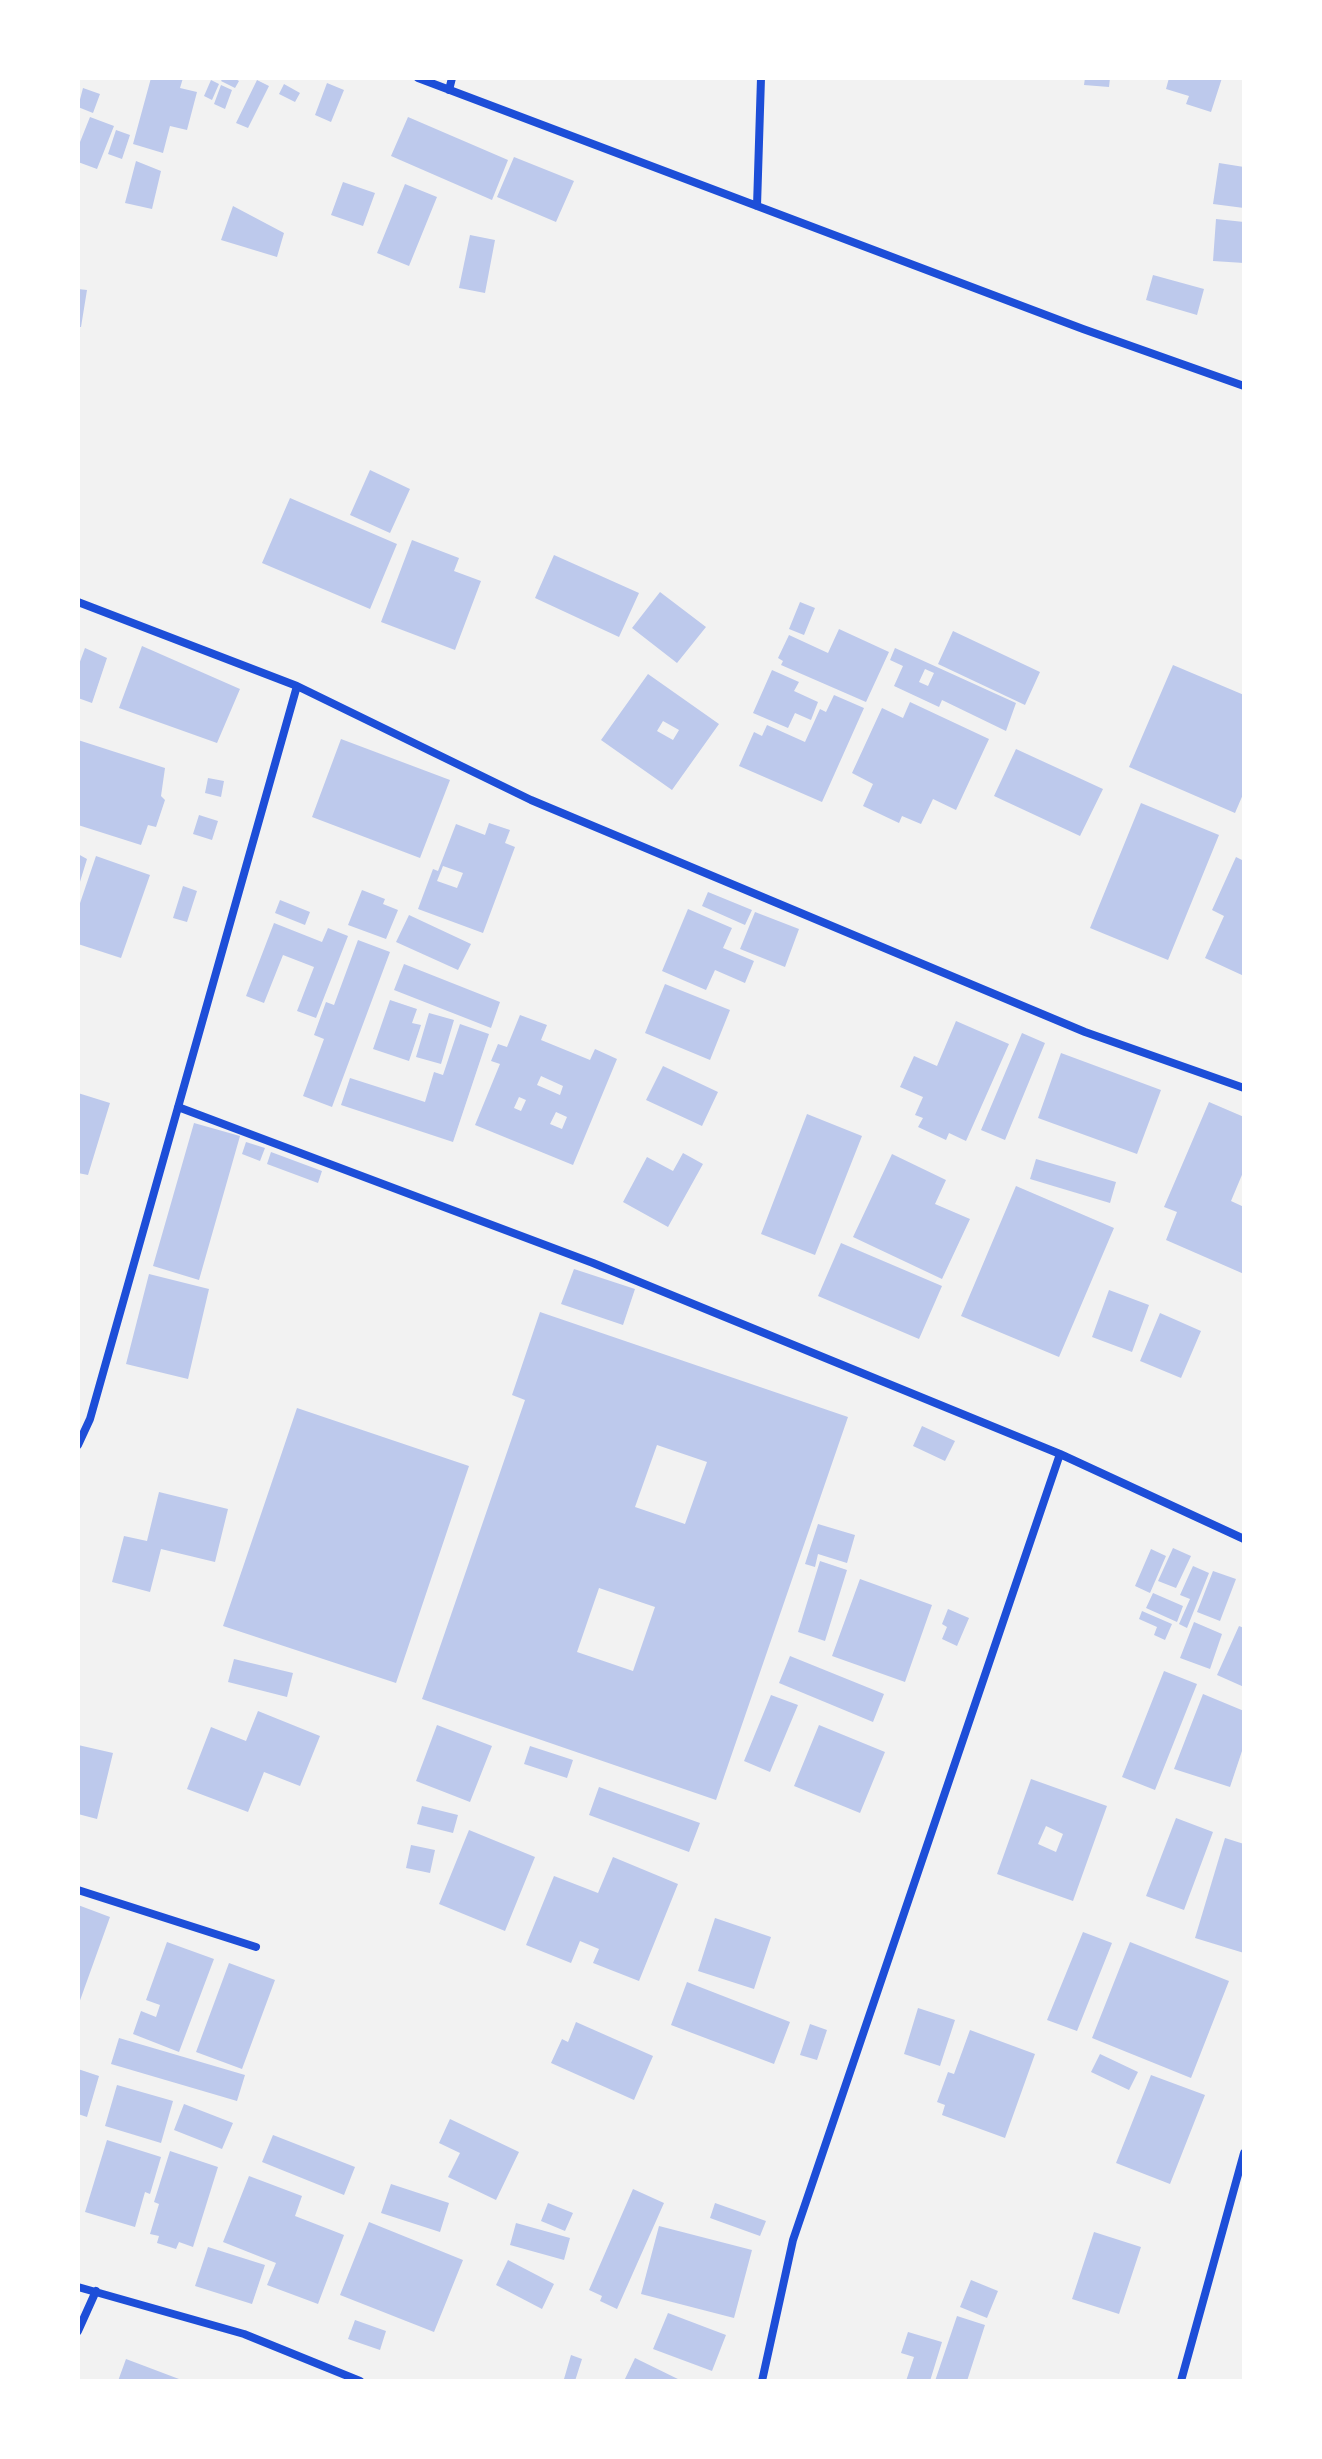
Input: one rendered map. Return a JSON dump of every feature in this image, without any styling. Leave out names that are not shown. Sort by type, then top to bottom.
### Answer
[{"type":"street","points":[[418,78],[1083,329],[1244,386]]},
{"type":"street","points":[[449,90],[452,78]]},
{"type":"street","points":[[757,206],[761,78]]},
{"type":"street","points":[[78,602],[297,686],[546,806],[1085,1032],[1244,1088]]},
{"type":"street","points":[[78,1445],[90,1419],[297,686]]},
{"type":"street","points":[[178,1107],[593,1263],[1060,1454],[1244,1539]]},
{"type":"street","points":[[762,2381],[793,2240],[1060,1454]]},
{"type":"street","points":[[78,1890],[256,1947]]},
{"type":"street","points":[[1181,2381],[1244,2153]]},
{"type":"street","points":[[78,2287],[244,2334],[360,2381]]},
{"type":"street","points":[[78,2331],[96,2291]]},
{"type":"building","points":[[151,78],[183,78],[180,88],[197,92],[187,130],[170,126],[163,153],[133,144]]},
{"type":"building","points":[[223,78],[239,81],[235,88],[221,81]]},
{"type":"building","points":[[1085,78],[1110,78],[1109,87],[1084,85]]},
{"type":"building","points":[[1169,78],[1222,78],[1211,112],[1186,104],[1189,96],[1166,89]]},
{"type":"building","points":[[211,80],[219,84],[212,100],[204,96]]},
{"type":"building","points":[[257,80],[269,86],[248,128],[236,123]]},
{"type":"building","points":[[327,83],[344,90],[331,122],[315,115]]},
{"type":"building","points":[[284,84],[300,93],[295,102],[279,94]]},
{"type":"building","points":[[221,85],[232,90],[225,109],[214,104]]},
{"type":"building","points":[[83,88],[100,94],[93,113],[78,107]]},
{"type":"building","points":[[90,117],[114,126],[97,169],[78,162],[78,147]]},
{"type":"building","points":[[408,117],[508,160],[492,200],[391,156]]},
{"type":"building","points":[[116,130],[130,135],[122,159],[108,154]]},
{"type":"building","points":[[514,157],[574,181],[556,222],[497,197]]},
{"type":"building","points":[[136,161],[161,171],[152,209],[125,203]]},
{"type":"building","points":[[1219,163],[1244,167],[1244,208],[1213,204]]},
{"type":"building","points":[[343,182],[375,193],[363,226],[331,215]]},
{"type":"building","points":[[405,184],[437,197],[409,266],[377,253]]},
{"type":"building","points":[[233,206],[284,233],[277,257],[221,240]]},
{"type":"building","points":[[1216,219],[1244,222],[1244,263],[1213,261]]},
{"type":"building","points":[[470,235],[495,240],[485,293],[459,288]]},
{"type":"building","points":[[1153,275],[1204,289],[1197,315],[1146,300]]},
{"type":"building","points":[[78,289],[87,290],[81,327],[78,327]]},
{"type":"building","points":[[370,470],[410,489],[390,533],[350,515]]},
{"type":"building","points":[[290,498],[397,544],[370,609],[262,563]]},
{"type":"building","points":[[412,540],[459,558],[454,571],[481,581],[455,650],[381,622]]},
{"type":"building","points":[[554,555],[639,593],[619,637],[535,598]]},
{"type":"building","points":[[660,592],[706,627],[677,663],[632,628]]},
{"type":"building","points":[[800,602],[815,608],[804,635],[789,629]]},
{"type":"building","points":[[839,629],[889,652],[866,702],[781,665],[783,661],[778,658],[789,635],[828,653]]},
{"type":"building","points":[[953,631],[1040,672],[1025,705],[938,664]]},
{"type":"building","points":[[142,646],[240,689],[217,743],[119,708]]},
{"type":"building","points":[[85,648],[107,658],[92,703],[78,698],[78,667]]},
{"type":"building","points":[[895,648],[1016,703],[1006,731],[942,700],[939,707],[894,686],[903,666],[890,660]],"holes":[[[925,669],[934,673],[928,686],[919,682]]]},
{"type":"building","points":[[1173,665],[1244,695],[1244,792],[1235,813],[1129,767]]},
{"type":"building","points":[[772,670],[799,682],[794,691],[818,702],[811,720],[795,713],[788,728],[753,713]]},
{"type":"building","points":[[648,674],[719,724],[672,790],[601,740]],"holes":[[[663,721],[679,730],[673,740],[657,731]]]},
{"type":"building","points":[[834,695],[864,708],[822,802],[739,766],[754,732],[762,736],[767,725],[805,742],[820,709],[826,712]]},
{"type":"building","points":[[910,702],[989,739],[956,810],[933,799],[921,824],[902,816],[899,823],[863,806],[873,784],[852,773],[882,708],[903,718]]},
{"type":"building","points":[[341,739],[450,780],[420,858],[312,817]]},
{"type":"building","points":[[78,740],[165,768],[161,796],[165,800],[156,827],[148,825],[141,845],[78,825]]},
{"type":"building","points":[[1016,749],[1103,789],[1080,836],[994,796]]},
{"type":"building","points":[[208,778],[224,781],[221,797],[205,793]]},
{"type":"building","points":[[1141,803],[1219,835],[1168,960],[1090,928]]},
{"type":"building","points":[[199,815],[218,821],[212,840],[193,834]]},
{"type":"building","points":[[489,823],[510,830],[505,843],[515,847],[483,933],[418,909],[433,869],[438,871],[456,824],[485,835]],"holes":[[[443,866],[463,873],[457,888],[437,881]]]},
{"type":"building","points":[[78,854],[87,859],[79,885],[78,885]]},
{"type":"building","points":[[96,856],[150,875],[121,958],[78,944],[78,909]]},
{"type":"building","points":[[1236,857],[1244,861],[1244,976],[1205,958],[1224,916],[1212,910]]},
{"type":"building","points":[[183,886],[197,891],[187,922],[173,918]]},
{"type":"building","points":[[362,890],[385,899],[383,904],[398,910],[386,939],[348,925]]},
{"type":"building","points":[[708,892],[752,910],[745,925],[702,906]]},
{"type":"building","points":[[280,900],[310,912],[305,925],[275,913]]},
{"type":"building","points":[[688,909],[732,928],[723,948],[754,961],[745,983],[715,970],[706,990],[662,971]]},
{"type":"building","points":[[755,912],[799,929],[785,967],[740,949]]},
{"type":"building","points":[[409,915],[471,944],[458,970],[396,942]]},
{"type":"building","points":[[274,923],[322,942],[328,928],[348,936],[316,1018],[297,1011],[314,967],[283,955],[264,1003],[246,996]]},
{"type":"building","points":[[358,940],[390,952],[332,1107],[303,1096],[324,1039],[314,1035],[326,1002],[334,1005]]},
{"type":"building","points":[[404,964],[500,1002],[491,1028],[394,990]]},
{"type":"building","points":[[665,984],[730,1010],[710,1060],[645,1033]]},
{"type":"building","points":[[390,1000],[417,1009],[412,1023],[421,1025],[409,1061],[373,1049]]},
{"type":"building","points":[[429,1013],[454,1020],[441,1064],[416,1057]]},
{"type":"building","points":[[520,1015],[547,1025],[541,1040],[590,1060],[595,1049],[617,1059],[573,1165],[475,1125],[500,1064],[491,1061],[498,1044],[507,1047]],"holes":[[[541,1076],[563,1086],[560,1095],[537,1085]],[[519,1097],[526,1100],[521,1111],[514,1108]],[[556,1112],[567,1117],[562,1129],[550,1124]]]},
{"type":"building","points":[[956,1021],[1009,1044],[966,1141],[949,1133],[946,1140],[918,1127],[923,1118],[915,1115],[923,1097],[900,1087],[914,1056],[937,1066]]},
{"type":"building","points":[[460,1024],[489,1034],[453,1142],[341,1105],[350,1078],[425,1102],[434,1072],[443,1075]]},
{"type":"building","points":[[1022,1033],[1045,1043],[1005,1140],[981,1130]]},
{"type":"building","points":[[1061,1053],[1161,1090],[1137,1154],[1038,1118]]},
{"type":"building","points":[[663,1066],[718,1092],[702,1126],[646,1100]]},
{"type":"building","points":[[78,1093],[110,1103],[88,1175],[78,1173]]},
{"type":"building","points":[[1209,1102],[1244,1117],[1244,1170],[1231,1201],[1244,1207],[1244,1274],[1166,1240],[1177,1212],[1164,1207]]},
{"type":"building","points":[[807,1114],[862,1136],[815,1255],[761,1234]]},
{"type":"building","points":[[194,1123],[240,1136],[199,1280],[153,1266]]},
{"type":"building","points":[[246,1142],[265,1148],[260,1161],[242,1154]]},
{"type":"building","points":[[271,1152],[322,1171],[318,1183],[267,1164]]},
{"type":"building","points":[[683,1153],[703,1164],[668,1227],[623,1202],[647,1157],[673,1171]]},
{"type":"building","points":[[892,1154],[946,1180],[935,1204],[970,1219],[942,1279],[853,1237]]},
{"type":"building","points":[[1036,1159],[1116,1182],[1110,1203],[1030,1179]]},
{"type":"building","points":[[1016,1186],[1114,1228],[1059,1357],[961,1316]]},
{"type":"building","points":[[841,1243],[942,1286],[919,1339],[818,1296]]},
{"type":"building","points":[[574,1269],[635,1289],[623,1325],[561,1304]]},
{"type":"building","points":[[149,1274],[209,1289],[188,1379],[126,1364]]},
{"type":"building","points":[[1109,1290],[1149,1305],[1132,1352],[1092,1337]]},
{"type":"building","points":[[540,1312],[848,1417],[716,1800],[422,1699],[525,1400],[512,1395]],"holes":[[[657,1445],[707,1462],[685,1524],[635,1507]],[[599,1588],[655,1607],[633,1671],[577,1652]]]},
{"type":"building","points":[[1160,1313],[1201,1331],[1181,1378],[1140,1361]]},
{"type":"building","points":[[297,1408],[469,1466],[396,1683],[223,1626]]},
{"type":"building","points":[[922,1426],[955,1441],[945,1461],[913,1446]]},
{"type":"building","points":[[159,1492],[228,1509],[215,1562],[161,1549],[150,1592],[112,1582],[124,1536],[147,1541]]},
{"type":"building","points":[[818,1524],[855,1535],[847,1563],[818,1554],[815,1567],[805,1564]]},
{"type":"building","points":[[1173,1548],[1191,1556],[1176,1588],[1158,1581]]},
{"type":"building","points":[[1151,1549],[1166,1556],[1150,1593],[1135,1586]]},
{"type":"building","points":[[820,1561],[847,1570],[825,1641],[798,1632]]},
{"type":"building","points":[[1193,1566],[1209,1573],[1187,1628],[1179,1624],[1190,1599],[1180,1595]]},
{"type":"building","points":[[1213,1571],[1236,1579],[1220,1621],[1197,1612]]},
{"type":"building","points":[[860,1579],[932,1605],[905,1682],[832,1656]]},
{"type":"building","points":[[1153,1593],[1183,1606],[1177,1622],[1146,1608]]},
{"type":"building","points":[[948,1609],[969,1618],[957,1646],[942,1639],[947,1627],[942,1624]]},
{"type":"building","points":[[1142,1611],[1172,1624],[1165,1640],[1154,1635],[1157,1627],[1139,1619]]},
{"type":"building","points":[[1194,1622],[1222,1634],[1210,1669],[1180,1658]]},
{"type":"building","points":[[1239,1626],[1244,1628],[1244,1687],[1217,1675]]},
{"type":"building","points":[[790,1656],[884,1694],[873,1722],[779,1683]]},
{"type":"building","points":[[234,1659],[293,1673],[287,1697],[228,1682]]},
{"type":"building","points":[[1164,1671],[1197,1684],[1155,1790],[1122,1777]]},
{"type":"building","points":[[1203,1694],[1244,1711],[1244,1745],[1230,1787],[1174,1769]]},
{"type":"building","points":[[771,1695],[798,1705],[770,1772],[744,1761]]},
{"type":"building","points":[[258,1711],[320,1736],[300,1786],[264,1772],[248,1812],[187,1789],[211,1727],[246,1741]]},
{"type":"building","points":[[437,1725],[492,1746],[470,1802],[416,1781]]},
{"type":"building","points":[[819,1725],[885,1752],[860,1813],[794,1786]]},
{"type":"building","points":[[78,1745],[113,1753],[97,1819],[78,1814]]},
{"type":"building","points":[[530,1746],[573,1760],[567,1778],[524,1764]]},
{"type":"building","points":[[1031,1779],[1107,1806],[1073,1901],[997,1874]],"holes":[[[1046,1826],[1063,1834],[1056,1852],[1038,1844]]]},
{"type":"building","points":[[599,1787],[700,1823],[689,1852],[589,1815]]},
{"type":"building","points":[[422,1806],[458,1815],[453,1833],[417,1824]]},
{"type":"building","points":[[1176,1818],[1213,1832],[1184,1910],[1146,1896]]},
{"type":"building","points":[[469,1830],[535,1857],[505,1931],[439,1904]]},
{"type":"building","points":[[1225,1838],[1244,1844],[1244,1953],[1195,1938]]},
{"type":"building","points":[[411,1845],[435,1850],[430,1873],[406,1868]]},
{"type":"building","points":[[613,1857],[678,1884],[639,1981],[593,1963],[599,1949],[580,1941],[571,1963],[526,1945],[554,1876],[598,1893]]},
{"type":"building","points":[[78,1905],[110,1917],[78,2006]]},
{"type":"building","points":[[715,1918],[771,1937],[754,1989],[698,1971]]},
{"type":"building","points":[[1083,1932],[1112,1943],[1077,2031],[1047,2020]]},
{"type":"building","points":[[167,1942],[214,1959],[179,2052],[133,2034],[141,2011],[156,2017],[160,2005],[146,2000]]},
{"type":"building","points":[[1130,1942],[1229,1981],[1191,2078],[1092,2038]]},
{"type":"building","points":[[229,1963],[275,1980],[242,2069],[196,2052]]},
{"type":"building","points":[[687,1982],[790,2022],[774,2064],[671,2025]]},
{"type":"building","points":[[918,2008],[955,2020],[940,2066],[904,2054]]},
{"type":"building","points":[[576,2022],[653,2056],[634,2100],[551,2063],[562,2039],[568,2042]]},
{"type":"building","points":[[810,2024],[827,2030],[817,2060],[800,2055]]},
{"type":"building","points":[[970,2030],[1035,2054],[1005,2138],[942,2115],[945,2105],[937,2102],[948,2072],[954,2074]]},
{"type":"building","points":[[119,2038],[245,2075],[237,2101],[111,2064]]},
{"type":"building","points":[[1100,2054],[1138,2072],[1129,2090],[1091,2072]]},
{"type":"building","points":[[78,2069],[99,2076],[87,2117],[78,2114]]},
{"type":"building","points":[[1151,2075],[1205,2095],[1170,2184],[1116,2163]]},
{"type":"building","points":[[117,2085],[173,2101],[161,2143],[105,2126]]},
{"type":"building","points":[[184,2104],[233,2123],[222,2149],[174,2130]]},
{"type":"building","points":[[450,2119],[519,2152],[496,2200],[448,2177],[460,2153],[439,2143]]},
{"type":"building","points":[[273,2135],[355,2167],[344,2195],[262,2162]]},
{"type":"building","points":[[107,2140],[161,2157],[150,2194],[145,2192],[135,2227],[85,2212]]},
{"type":"building","points":[[170,2151],[218,2167],[193,2247],[179,2242],[176,2249],[157,2243],[159,2236],[150,2234],[159,2204],[154,2202]]},
{"type":"building","points":[[249,2176],[302,2196],[295,2216],[344,2235],[318,2304],[267,2285],[276,2263],[223,2242]]},
{"type":"building","points":[[391,2184],[449,2203],[440,2232],[381,2213]]},
{"type":"building","points":[[633,2189],[664,2203],[617,2309],[600,2301],[602,2296],[589,2290]]},
{"type":"building","points":[[548,2203],[573,2213],[565,2231],[541,2221]]},
{"type":"building","points":[[715,2203],[766,2221],[760,2236],[710,2218]]},
{"type":"building","points":[[369,2222],[463,2260],[434,2332],[340,2295]]},
{"type":"building","points":[[516,2223],[570,2238],[564,2260],[510,2245]]},
{"type":"building","points":[[659,2226],[752,2250],[734,2318],[641,2294]]},
{"type":"building","points":[[1094,2232],[1141,2247],[1119,2314],[1072,2299]]},
{"type":"building","points":[[208,2247],[265,2265],[252,2304],[195,2286]]},
{"type":"building","points":[[508,2260],[554,2284],[542,2309],[496,2285]]},
{"type":"building","points":[[971,2280],[998,2291],[987,2318],[960,2307]]},
{"type":"building","points":[[668,2313],[726,2335],[712,2371],[653,2349]]},
{"type":"building","points":[[957,2316],[985,2325],[967,2381],[935,2381]]},
{"type":"building","points":[[355,2320],[386,2331],[380,2350],[348,2339]]},
{"type":"building","points":[[908,2332],[942,2342],[930,2381],[906,2381],[914,2357],[901,2353]]},
{"type":"building","points":[[571,2355],[582,2359],[575,2381],[564,2379]]},
{"type":"building","points":[[635,2358],[682,2381],[624,2381]]},
{"type":"building","points":[[126,2359],[179,2379],[118,2381]]}]
